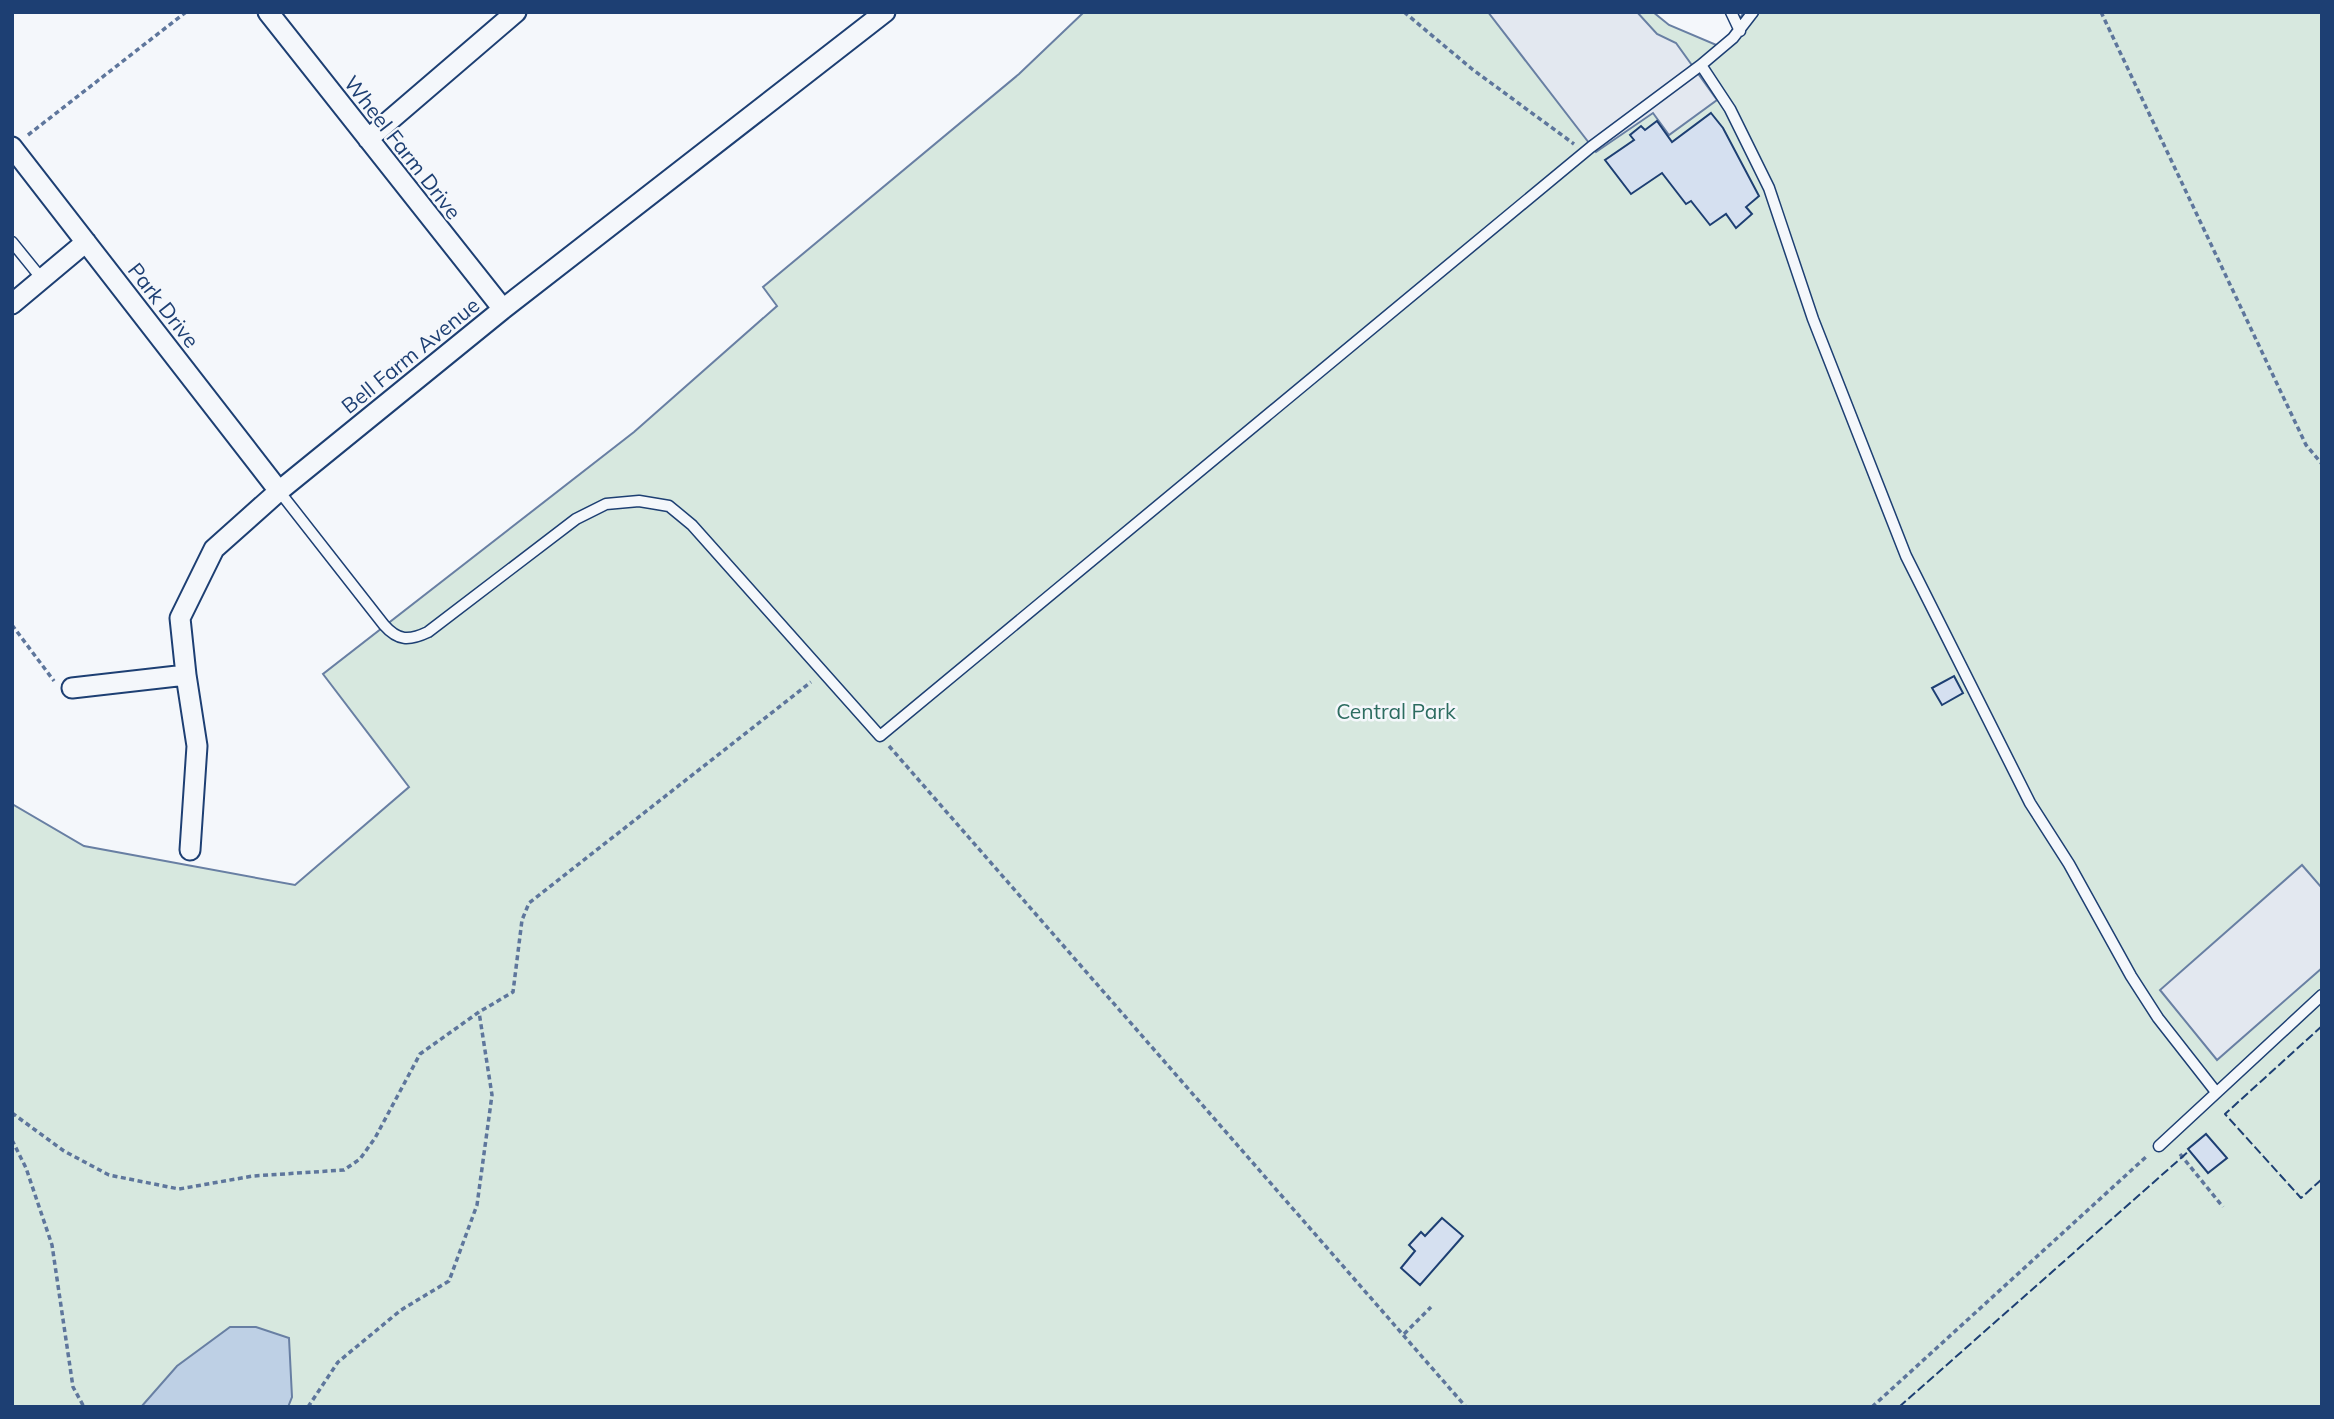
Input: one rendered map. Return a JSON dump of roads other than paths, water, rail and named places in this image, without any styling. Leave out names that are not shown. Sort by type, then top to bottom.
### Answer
[{"type":"street","name":"Wheel Farm Drive","points":[[268,12],[503,309]]},
{"type":"street","name":"Bell Farm Avenue","points":[[190,850],[197,746],[180,618],[214,548],[279,491],[503,309],[885,12]]},
{"type":"street","points":[[368,139],[507,15]]},
{"type":"street","name":"Park Drive","points":[[12,147],[279,491]]},
{"type":"street","points":[[12,304],[86,242]]},
{"type":"street","points":[[72,688],[186,675]]},
{"type":"lane","points":[[1731,12],[1740,30]]},
{"type":"lane","points":[[279,491],[384,625],[395,637],[406,640],[428,632],[576,519],[606,504],[639,501],[669,506],[692,525],[880,736],[1587,151],[1701,65],[1740,30],[1754,12]]},
{"type":"lane","points":[[1701,65],[1730,109],[1769,188],[1814,319],[1906,556],[2030,803],[2069,863],[2131,976],[2158,1018],[2216,1092]]},
{"type":"lane","points":[[12,242],[42,279]]},
{"type":"lane","points":[[2159,1146],[2322,995]]},
{"type":"water","points":[[230,1327],[256,1327],[289,1338],[292,1397],[288,1407],[141,1407],[177,1366]]},
{"type":"park label","name":"Central Park","points":[[1396,711]]}]
